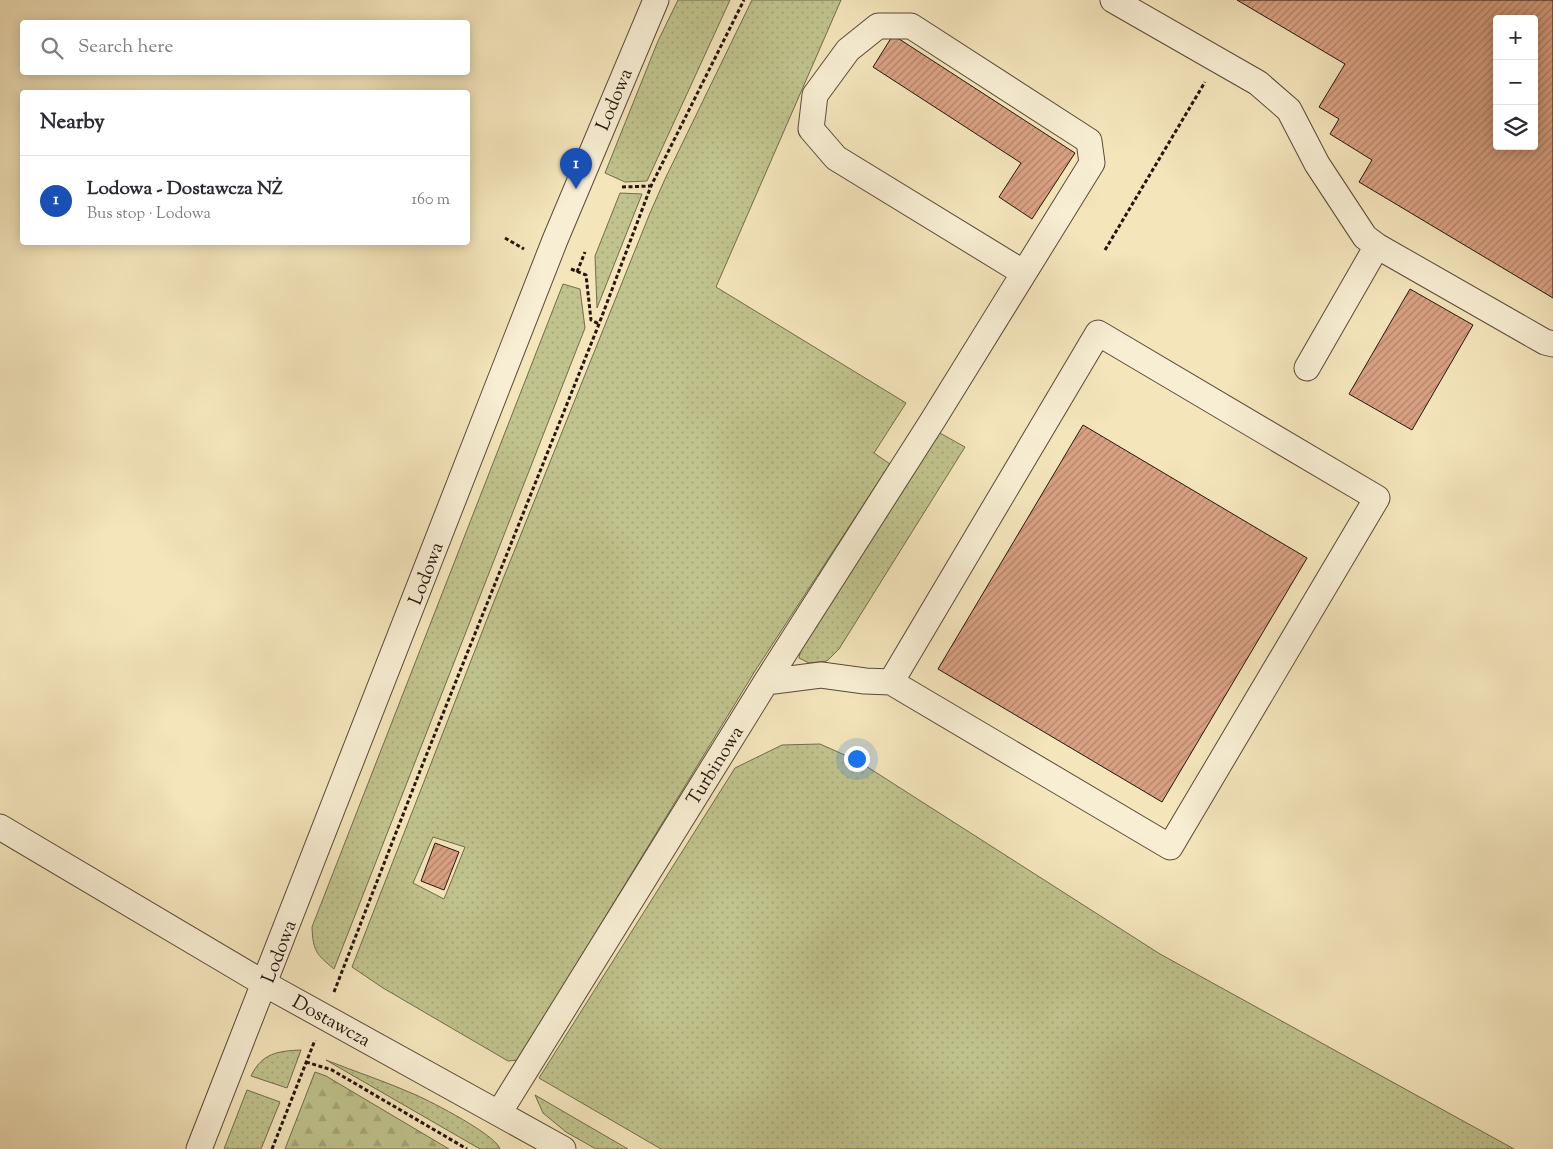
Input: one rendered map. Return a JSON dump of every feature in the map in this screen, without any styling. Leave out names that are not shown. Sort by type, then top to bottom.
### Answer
[{"type":"street","name":"Lodowa","points":[[200,1149],[550,253],[656,0]]},
{"type":"street","points":[[1113,0],[1258,83],[1289,110],[1317,164],[1365,237],[1377,246],[1545,342],[1553,344]]},
{"type":"street","name":"Turbinowa","points":[[499,1113],[766,682],[933,420],[1024,273],[1092,163],[1089,141],[911,26],[878,26],[848,50],[814,95],[811,129],[836,158],[1024,273]]},
{"type":"street","points":[[1307,368],[1377,246]]},
{"type":"street","points":[[766,682],[821,675],[865,681],[891,682],[1170,847],[1377,498],[1098,333],[891,682]]},
{"type":"street","name":"Dostawcza","points":[[0,827],[265,984],[499,1113],[550,1146]]},
{"type":"path","points":[[272,1149],[427,753],[599,324],[651,186],[744,0]]},
{"type":"path","points":[[1105,250],[1218,60]]},
{"type":"path","points":[[622,187],[651,186]]},
{"type":"path","points":[[577,272],[585,252]]},
{"type":"path","points":[[306,1062],[332,1070],[468,1149]]},
{"type":"green space","points":[[678,0],[730,0],[647,181],[625,182],[605,173],[658,41]]},
{"type":"green space","points":[[752,0],[841,0],[716,287],[906,403],[874,453],[890,464],[755,671],[518,1060],[508,1061],[383,988],[352,967],[493,604],[665,179]],"holes":[[[433,837],[465,847],[444,899],[413,883]]]},
{"type":"green space","points":[[620,193],[642,194],[597,308],[595,256]]},
{"type":"green space","points":[[563,284],[580,289],[585,328],[334,969],[319,955],[313,942],[312,927]]},
{"type":"green space","points":[[938,432],[965,447],[839,649],[827,661],[809,663],[799,658],[801,649]]},
{"type":"green space","points":[[820,744],[858,761],[1160,954],[1514,1149],[661,1149],[539,1078],[735,768],[782,745]]},
{"type":"green space","points":[[301,1050],[287,1088],[251,1076],[260,1062],[266,1058],[285,1051]]},
{"type":"green space","points":[[326,1060],[435,1104],[476,1128],[496,1143],[500,1149],[480,1149]]},
{"type":"green space","points":[[315,1072],[326,1076],[449,1149],[285,1149]]},
{"type":"green space","points":[[247,1090],[280,1102],[261,1149],[224,1149]]},
{"type":"green space","points":[[535,1095],[628,1149],[596,1149],[566,1132],[543,1113]]},
{"type":"building","points":[[1237,0],[1553,0],[1553,298],[1359,182],[1372,160],[1330,134],[1339,119],[1319,107],[1345,64]]},
{"type":"building","points":[[893,35],[1075,153],[1032,219],[999,197],[1021,163],[873,67]]},
{"type":"building","points":[[1410,289],[1473,325],[1412,430],[1349,394]]},
{"type":"building","points":[[1083,425],[1307,558],[1162,802],[938,669]]},
{"type":"building","points":[[435,843],[459,852],[444,890],[421,881]]},
{"type":"place","name":"Lodowa - Dostawcza NŻ","points":[[576,189]]}]
